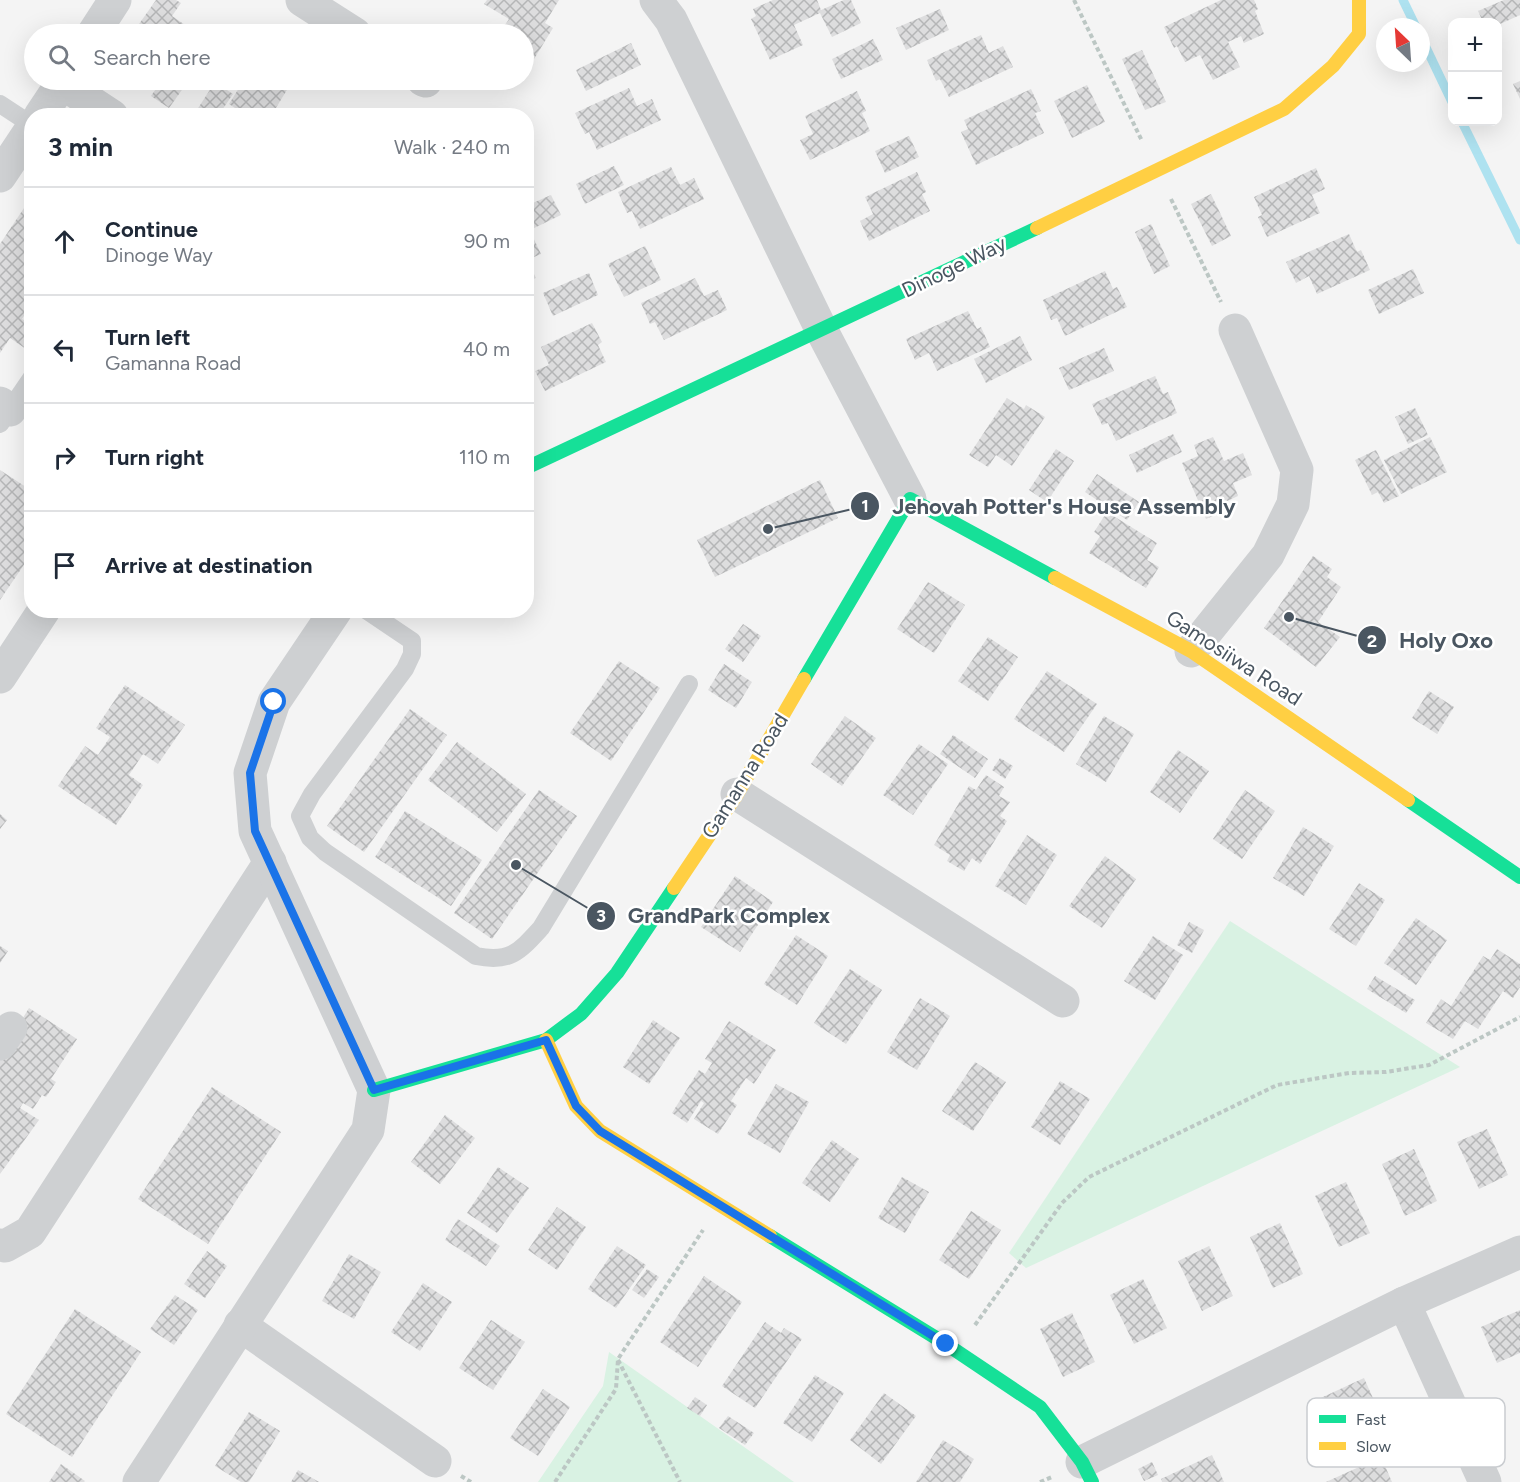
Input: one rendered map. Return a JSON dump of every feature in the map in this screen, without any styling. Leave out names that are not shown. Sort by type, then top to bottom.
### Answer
[{"type":"street","points":[[99,24],[115,0]]},
{"type":"street","points":[[302,0],[339,24]]},
{"type":"street","name":"Dinoge Way","points":[[534,464],[822,331],[1284,109],[1333,66],[1359,34],[1359,0]]},
{"type":"street","points":[[671,7],[822,331],[910,499]]},
{"type":"street","points":[[45,108],[57,90]]},
{"type":"street","points":[[76,90],[101,108]]},
{"type":"street","points":[[0,176],[24,138]]},
{"type":"street","points":[[1191,651],[1268,555],[1293,504],[1298,471],[1235,330]]},
{"type":"street","name":"Gamosiiwa Road","points":[[910,499],[1191,651],[1520,877]]},
{"type":"street","name":"Gamanna Road","points":[[374,1090],[546,1040],[581,1014],[617,973],[737,794],[910,499]]},
{"type":"street","points":[[0,677],[39,618]]},
{"type":"street","points":[[139,1482],[368,1130],[374,1090],[255,831],[250,773],[274,702],[331,618]]},
{"type":"street","points":[[737,794],[1063,1001]]},
{"type":"street","points":[[0,1245],[5,1246],[30,1232],[270,862]]},
{"type":"street","points":[[546,1040],[576,1106],[600,1131],[956,1351],[1040,1407],[1087,1472],[1404,1302],[1520,1252]]},
{"type":"street","points":[[1404,1302],[1447,1398]]},
{"type":"street","points":[[240,1326],[435,1461]]},
{"type":"street","points":[[1478,1467],[1485,1482]]},
{"type":"lane","points":[[0,104],[24,120]]},
{"type":"lane","points":[[3,412],[24,387]]},
{"type":"lane","points":[[378,618],[412,641],[412,654],[405,669],[312,794],[300,816],[310,838],[325,852],[476,956],[492,959],[518,953],[540,928],[688,684]]},
{"type":"path","points":[[956,1351],[1062,1203],[1089,1177],[1277,1086],[1349,1073],[1386,1072],[1429,1065],[1520,1017]]},
{"type":"path","points":[[555,1482],[616,1389],[618,1359],[720,1205]]},
{"type":"path","points":[[618,1359],[680,1482]]},
{"type":"green space","points":[[1230,921],[1460,1067],[1026,1268],[1009,1253]]},
{"type":"green space","points":[[609,1352],[794,1482],[538,1482],[603,1386]]},
{"type":"building","points":[[156,0],[176,0],[181,3],[172,16],[184,24],[139,24]]},
{"type":"building","points":[[487,0],[559,0],[545,23],[553,28],[534,59],[534,24],[506,24],[509,19],[484,4]]},
{"type":"building","points":[[773,0],[817,0],[821,10],[844,0],[851,0],[861,23],[832,37],[820,13],[794,25],[803,45],[770,60],[751,19],[756,16],[753,9]]},
{"type":"building","points":[[1221,0],[1254,0],[1258,9],[1255,11],[1264,34],[1244,43],[1241,36],[1228,42],[1240,67],[1213,80],[1200,55],[1185,62],[1177,46],[1174,48],[1164,27]]},
{"type":"building","points":[[1504,0],[1520,0],[1520,15],[1502,23],[1502,18],[1481,18],[1478,11]]},
{"type":"building","points":[[940,9],[949,30],[906,50],[896,28]]},
{"type":"building","points":[[981,35],[989,53],[1003,46],[1013,67],[949,97],[940,79],[936,81],[927,60]]},
{"type":"building","points":[[873,39],[883,60],[841,79],[832,59]]},
{"type":"building","points":[[631,43],[641,65],[586,91],[576,70]]},
{"type":"building","points":[[1142,50],[1166,102],[1145,110],[1122,59]]},
{"type":"building","points":[[1520,81],[1520,99],[1513,84]]},
{"type":"building","points":[[1087,85],[1105,122],[1072,138],[1054,101]]},
{"type":"building","points":[[629,88],[637,106],[652,99],[661,120],[597,150],[589,132],[585,134],[575,113]]},
{"type":"building","points":[[1031,89],[1041,111],[1035,113],[1044,133],[976,165],[961,132],[968,129],[964,120]]},
{"type":"building","points":[[155,90],[182,90],[169,108],[151,96]]},
{"type":"building","points":[[210,90],[227,90],[233,94],[223,108],[198,108]]},
{"type":"building","points":[[238,90],[287,90],[276,108],[235,108],[229,104]]},
{"type":"building","points":[[857,91],[866,111],[862,113],[870,131],[810,160],[800,140],[813,134],[805,116]]},
{"type":"building","points":[[909,136],[919,157],[885,173],[875,151]]},
{"type":"building","points":[[614,166],[624,185],[585,204],[576,184]]},
{"type":"building","points":[[671,167],[680,185],[694,178],[704,199],[640,229],[632,211],[627,213],[618,192]]},
{"type":"building","points":[[1316,168],[1325,189],[1312,195],[1320,213],[1267,237],[1258,217],[1262,215],[1254,197]]},
{"type":"building","points":[[917,172],[926,192],[922,194],[930,211],[869,241],[860,221],[873,214],[865,197]]},
{"type":"building","points":[[1211,194],[1231,236],[1212,246],[1191,204]]},
{"type":"building","points":[[551,195],[561,215],[534,228],[534,202]]},
{"type":"building","points":[[24,208],[24,316],[22,319],[24,320],[24,348],[10,338],[0,353],[0,244]]},
{"type":"building","points":[[1151,224],[1170,266],[1154,274],[1135,232]]},
{"type":"building","points":[[1349,234],[1357,252],[1361,250],[1370,270],[1317,294],[1309,276],[1296,283],[1286,262]]},
{"type":"building","points":[[534,239],[541,254],[534,257]]},
{"type":"building","points":[[645,246],[661,280],[624,297],[608,264]]},
{"type":"building","points":[[1413,269],[1424,293],[1379,314],[1368,290]]},
{"type":"building","points":[[1105,271],[1113,289],[1117,287],[1127,307],[1065,336],[1057,318],[1051,320],[1043,300]]},
{"type":"building","points":[[589,273],[598,295],[553,316],[543,293]]},
{"type":"building","points":[[695,278],[704,296],[718,290],[727,310],[664,340],[655,322],[650,324],[641,303]]},
{"type":"building","points":[[968,311],[977,329],[981,327],[990,347],[937,371],[929,353],[915,360],[906,339]]},
{"type":"building","points":[[592,323],[602,342],[598,345],[606,362],[545,391],[535,371],[549,365],[541,347]]},
{"type":"building","points":[[1020,336],[1032,360],[986,383],[974,359]]},
{"type":"building","points":[[1104,348],[1114,371],[1069,390],[1059,368]]},
{"type":"building","points":[[1155,376],[1163,394],[1168,392],[1177,413],[1116,441],[1108,423],[1102,425],[1092,404]]},
{"type":"building","points":[[1007,398],[1024,409],[1026,405],[1045,417],[1012,466],[996,455],[988,467],[969,455]]},
{"type":"building","points":[[1415,408],[1428,435],[1408,444],[1395,417]]},
{"type":"building","points":[[1173,434],[1182,452],[1137,473],[1129,455]]},
{"type":"building","points":[[1213,437],[1224,461],[1243,453],[1252,475],[1233,483],[1238,496],[1223,503],[1227,510],[1206,519],[1182,463],[1198,456],[1194,445]]},
{"type":"building","points":[[1430,437],[1447,472],[1401,494],[1384,460]]},
{"type":"building","points":[[1056,449],[1074,461],[1047,502],[1029,490]]},
{"type":"building","points":[[1376,450],[1399,496],[1384,503],[1378,492],[1372,495],[1355,460]]},
{"type":"building","points":[[0,470],[24,486],[24,565],[0,600]]},
{"type":"building","points":[[1097,474],[1139,502],[1127,520],[1085,492]]},
{"type":"building","points":[[820,480],[838,518],[715,577],[697,540]]},
{"type":"building","points":[[1107,512],[1157,543],[1147,560],[1159,567],[1146,588],[1089,553],[1100,536],[1094,532]]},
{"type":"building","points":[[1313,556],[1332,569],[1327,577],[1341,587],[1318,622],[1340,637],[1316,667],[1264,628]]},
{"type":"building","points":[[928,582],[965,605],[934,653],[897,629]]},
{"type":"building","points":[[743,624],[761,636],[743,662],[725,649]]},
{"type":"building","points":[[988,637],[1018,657],[988,701],[958,681]]},
{"type":"building","points":[[619,661],[660,688],[611,761],[570,733]]},
{"type":"building","points":[[724,664],[752,682],[736,708],[708,690]]},
{"type":"building","points":[[1047,671],[1097,704],[1064,752],[1014,719]]},
{"type":"building","points":[[125,685],[185,725],[158,764],[143,754],[129,775],[143,785],[116,825],[58,786],[85,746],[98,755],[110,737],[96,728]]},
{"type":"building","points":[[1429,691],[1454,707],[1437,734],[1412,718]]},
{"type":"building","points":[[410,709],[447,735],[364,852],[327,826]]},
{"type":"building","points":[[845,716],[876,738],[842,786],[811,764]]},
{"type":"building","points":[[1104,716],[1134,734],[1106,782],[1076,764]]},
{"type":"building","points":[[953,735],[988,759],[975,778],[940,754]]},
{"type":"building","points":[[457,742],[526,794],[497,832],[428,780]]},
{"type":"building","points":[[919,744],[948,764],[913,815],[883,795]]},
{"type":"building","points":[[1178,750],[1209,771],[1180,813],[1150,792]]},
{"type":"building","points":[[1000,758],[1013,766],[1005,779],[992,770]]},
{"type":"building","points":[[986,775],[1004,787],[999,796],[1010,802],[1000,816],[1007,821],[980,864],[972,858],[964,871],[947,861],[950,855],[934,845],[969,786],[976,790]]},
{"type":"building","points":[[539,790],[577,816],[492,939],[454,913]]},
{"type":"building","points":[[1245,790],[1275,811],[1242,859],[1213,839]]},
{"type":"building","points":[[405,811],[482,860],[451,906],[375,857]]},
{"type":"building","points":[[0,814],[7,820],[0,829]]},
{"type":"building","points":[[1303,827],[1334,846],[1304,896],[1273,878]]},
{"type":"building","points":[[1027,835],[1057,855],[1026,905],[995,886]]},
{"type":"building","points":[[1105,856],[1136,879],[1102,928],[1069,906]]},
{"type":"building","points":[[735,876],[773,902],[740,952],[701,927]]},
{"type":"building","points":[[1359,883],[1385,900],[1356,946],[1329,929]]},
{"type":"building","points":[[1416,918],[1447,940],[1416,985],[1384,963]]},
{"type":"building","points":[[1189,922],[1204,930],[1192,953],[1177,945]]},
{"type":"building","points":[[796,935],[828,956],[797,1005],[764,984]]},
{"type":"building","points":[[1153,936],[1183,955],[1155,1000],[1124,981]]},
{"type":"building","points":[[0,946],[8,951],[0,963]]},
{"type":"building","points":[[1497,949],[1520,964],[1520,987],[1513,998],[1503,991],[1478,1029],[1465,1021],[1453,1039],[1426,1023],[1441,999],[1451,1006],[1483,956],[1490,960]]},
{"type":"building","points":[[850,969],[882,990],[846,1044],[814,1023]]},
{"type":"building","points":[[1375,976],[1415,1000],[1406,1013],[1367,989]]},
{"type":"building","points":[[920,998],[950,1016],[917,1070],[887,1052]]},
{"type":"building","points":[[29,1008],[77,1039],[51,1079],[56,1082],[46,1097],[42,1095],[33,1109],[23,1103],[20,1108],[39,1120],[0,1174],[0,1055]]},
{"type":"building","points":[[653,1020],[680,1038],[649,1084],[623,1067]]},
{"type":"building","points":[[729,1021],[776,1050],[754,1084],[746,1078],[731,1101],[737,1105],[718,1134],[694,1119],[704,1103],[701,1101],[687,1123],[672,1113],[699,1070],[705,1074],[712,1063],[705,1059]]},
{"type":"building","points":[[975,1062],[1006,1082],[973,1131],[942,1111]]},
{"type":"building","points":[[1060,1081],[1090,1099],[1060,1145],[1031,1127]]},
{"type":"building","points":[[776,1084],[809,1102],[780,1153],[747,1134]]},
{"type":"building","points":[[212,1087],[281,1132],[208,1244],[138,1199]]},
{"type":"building","points":[[445,1115],[475,1138],[440,1184],[411,1162]]},
{"type":"building","points":[[1487,1129],[1508,1175],[1479,1189],[1457,1142]]},
{"type":"building","points":[[832,1140],[859,1159],[830,1202],[802,1183]]},
{"type":"building","points":[[1414,1149],[1437,1201],[1405,1216],[1382,1164]]},
{"type":"building","points":[[498,1167],[529,1188],[497,1233],[467,1213]]},
{"type":"building","points":[[902,1177],[929,1192],[905,1233],[878,1218]]},
{"type":"building","points":[[1346,1182],[1370,1233],[1339,1247],[1315,1196]]},
{"type":"building","points":[[557,1207],[586,1227],[557,1270],[528,1250]]},
{"type":"building","points":[[971,1211],[1001,1230],[969,1279],[939,1260]]},
{"type":"building","points":[[458,1219],[500,1246],[486,1266],[445,1240]]},
{"type":"building","points":[[1280,1223],[1303,1274],[1273,1288],[1250,1237]]},
{"type":"building","points":[[617,1246],[646,1265],[616,1308],[588,1289]]},
{"type":"building","points":[[1209,1246],[1233,1296],[1202,1311],[1178,1261]]},
{"type":"building","points":[[207,1251],[227,1266],[205,1298],[184,1284]]},
{"type":"building","points":[[349,1254],[381,1272],[354,1319],[322,1301]]},
{"type":"building","points":[[647,1269],[659,1277],[644,1298],[632,1290]]},
{"type":"building","points":[[704,1276],[742,1302],[698,1367],[660,1342]]},
{"type":"building","points":[[1143,1279],[1167,1328],[1134,1344],[1110,1295]]},
{"type":"building","points":[[423,1283],[452,1302],[420,1351],[391,1332]]},
{"type":"building","points":[[175,1295],[198,1310],[174,1345],[150,1329]]},
{"type":"building","points":[[75,1309],[141,1352],[72,1457],[6,1414]]},
{"type":"building","points":[[1520,1310],[1520,1353],[1497,1363],[1481,1327]]},
{"type":"building","points":[[1072,1313],[1095,1362],[1063,1377],[1040,1329]]},
{"type":"building","points":[[491,1320],[525,1342],[493,1390],[459,1368]]},
{"type":"building","points":[[765,1322],[781,1333],[784,1328],[802,1339],[755,1408],[722,1386]]},
{"type":"building","points":[[815,1375],[844,1393],[812,1442],[783,1423]]},
{"type":"building","points":[[1364,1378],[1373,1398],[1321,1398]]},
{"type":"building","points":[[543,1389],[570,1407],[538,1456],[510,1438]]},
{"type":"building","points":[[884,1393],[916,1416],[881,1464],[850,1440]]},
{"type":"building","points":[[695,1397],[707,1405],[700,1416],[687,1408]]},
{"type":"building","points":[[249,1412],[280,1431],[249,1482],[241,1482],[215,1466]]},
{"type":"building","points":[[728,1416],[754,1433],[745,1445],[719,1428]]},
{"type":"building","points":[[943,1440],[974,1459],[960,1482],[916,1482]]},
{"type":"building","points":[[1212,1455],[1224,1482],[1162,1482],[1161,1479]]},
{"type":"building","points":[[1152,1462],[1158,1475],[1144,1481],[1138,1469]]},
{"type":"building","points":[[61,1464],[85,1481],[49,1482]]},
{"type":"building","points":[[1359,1467],[1385,1467],[1392,1482],[1326,1482]]},
{"type":"building","points":[[298,1470],[319,1482],[291,1482]]},
{"type":"waterway","points":[[1403,0],[1412,18]]},
{"type":"waterway","points":[[1430,56],[1448,94]]},
{"type":"waterway","points":[[1464,126],[1520,240]]},
{"type":"traffic: fast","points":[[534,464],[1037,228]]},
{"type":"traffic: fast","points":[[804,679],[910,499],[1055,578]]},
{"type":"traffic: fast","points":[[1408,800],[1520,877]]},
{"type":"traffic: fast","points":[[374,1090],[546,1040],[581,1014],[617,973],[674,888]]},
{"type":"traffic: fast","points":[[770,1236],[946,1344],[1040,1407],[1082,1462],[1092,1482]]},
{"type":"traffic: slow","points":[[1037,228],[1284,109],[1333,66],[1359,34],[1359,0]]},
{"type":"traffic: slow","points":[[1055,578],[1191,651],[1408,800]]},
{"type":"traffic: slow","points":[[674,888],[737,794],[804,679]]},
{"type":"traffic: slow","points":[[546,1040],[576,1106],[600,1131],[770,1236]]},
{"type":"place","name":"Jehovah Potter's House Assembly","points":[[768,529]]},
{"type":"place","name":"Holy Oxo","points":[[1289,617]]},
{"type":"place","name":"GrandPark Complex","points":[[516,865]]},
{"type":"route","points":[[274,702],[250,773],[255,831],[374,1090],[546,1040],[576,1106],[600,1131],[946,1344]]}]
